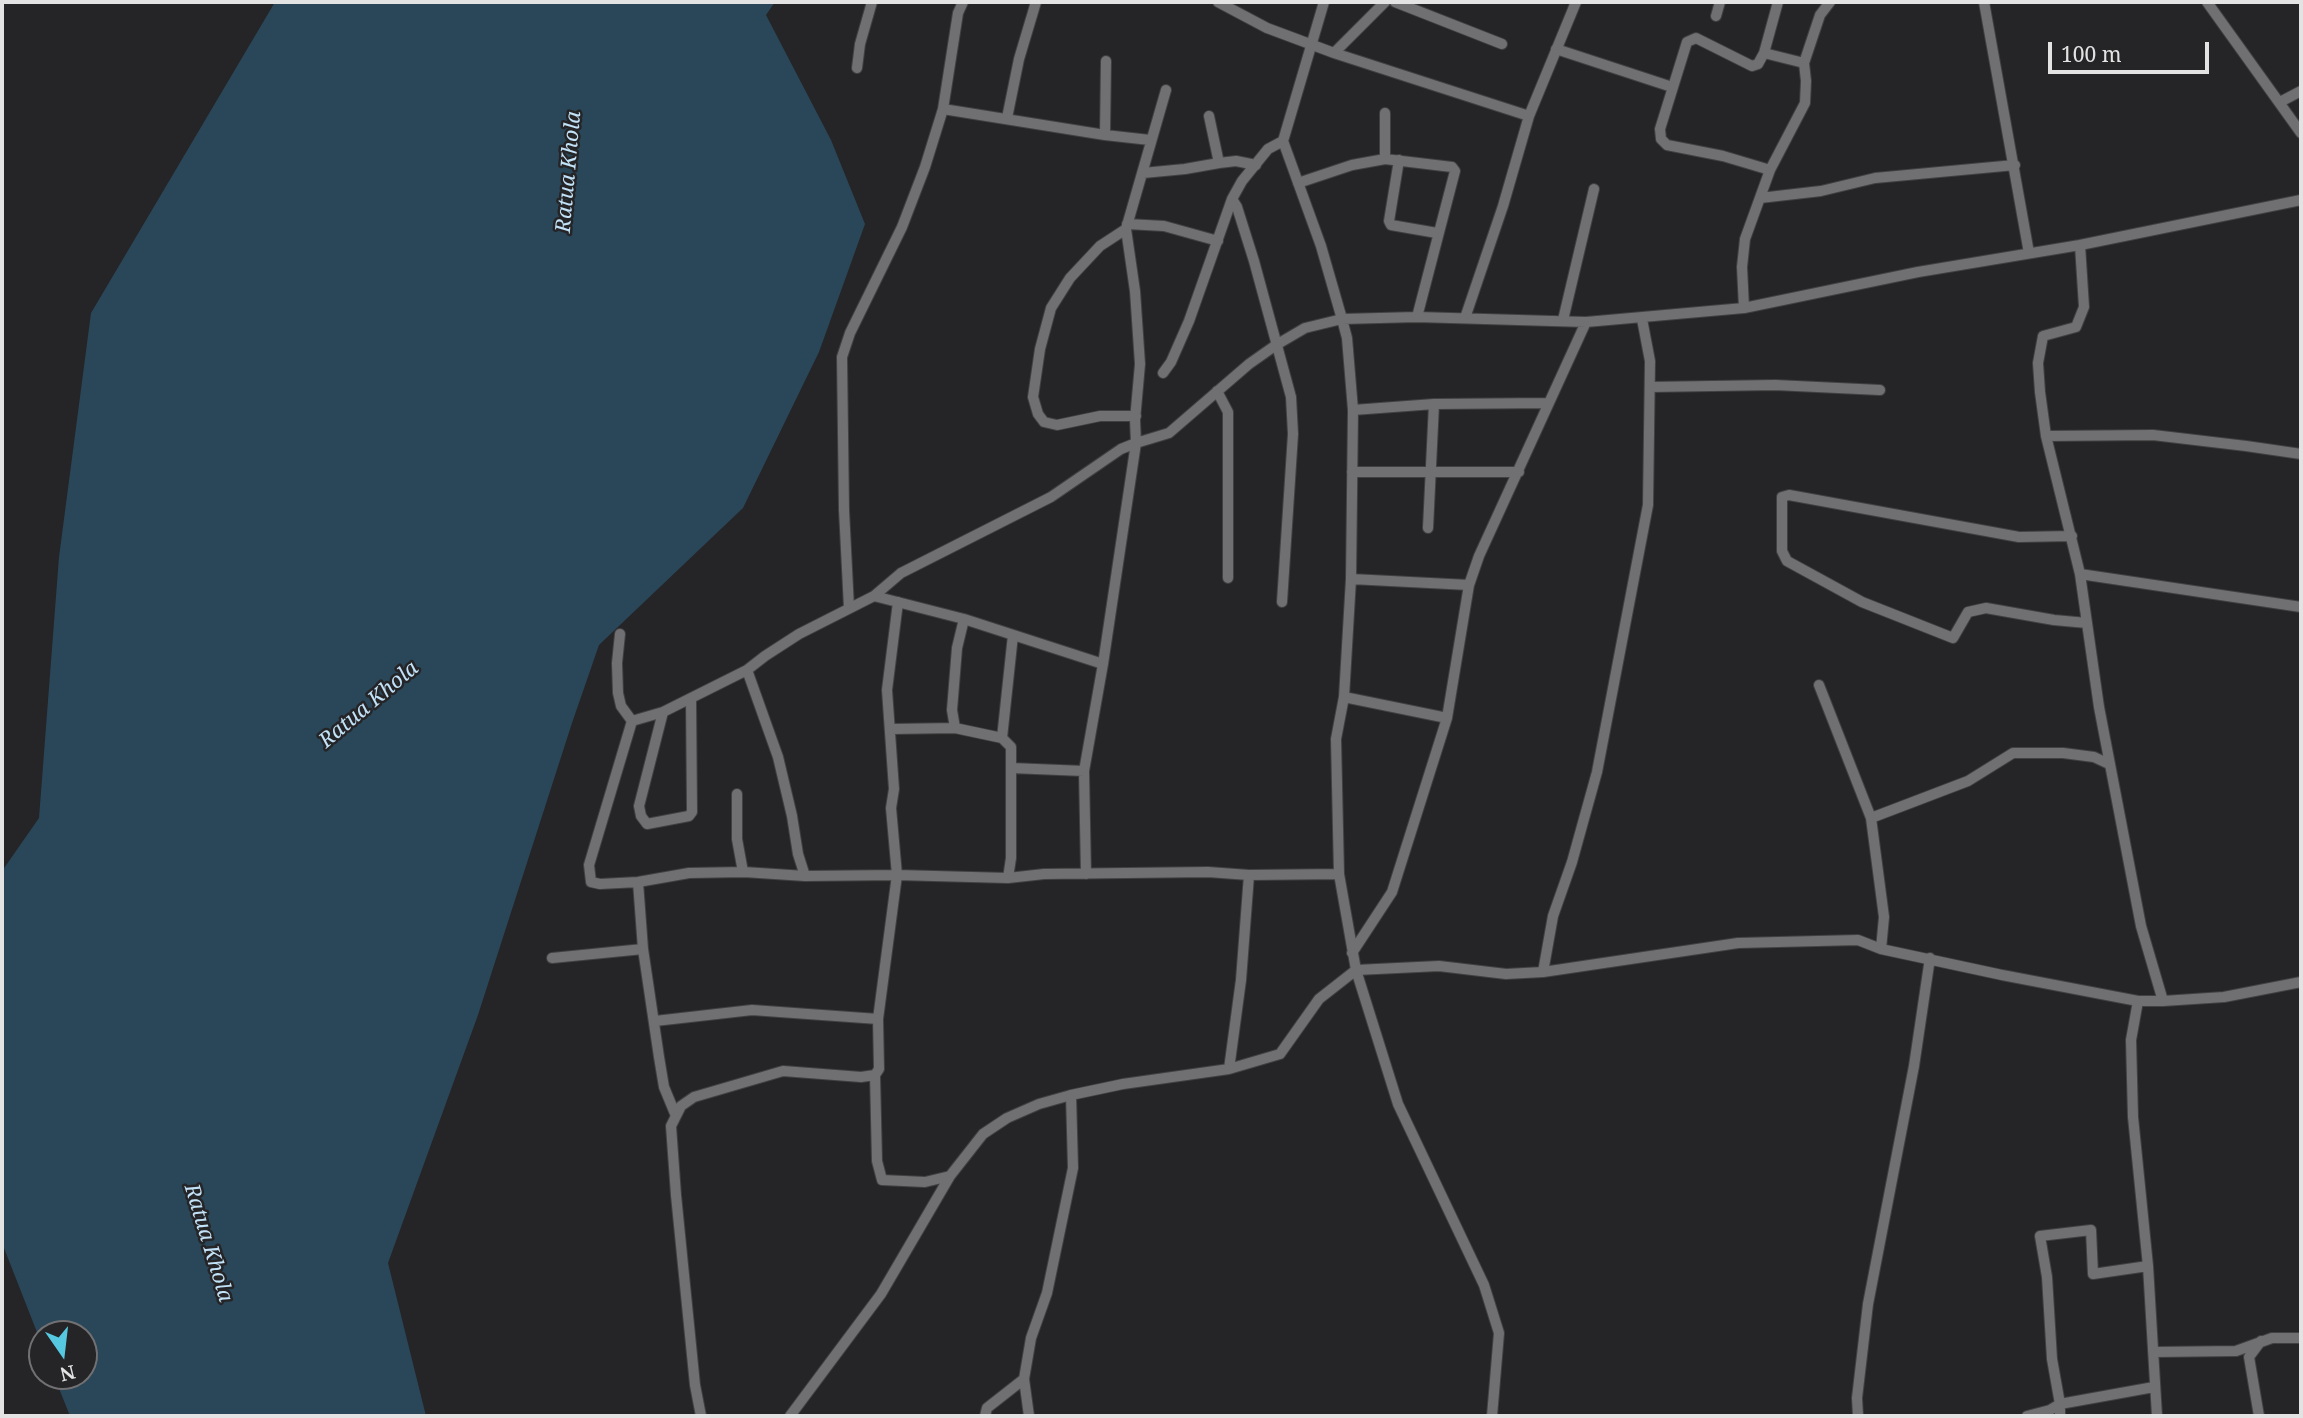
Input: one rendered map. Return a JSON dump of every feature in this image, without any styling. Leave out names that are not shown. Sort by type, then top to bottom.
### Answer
[{"type":"street","points":[[857,68],[860,44],[872,2]]},
{"type":"street","points":[[849,608],[844,510],[842,357],[850,333],[902,227],[925,167],[943,109],[958,13],[963,2]]},
{"type":"street","points":[[1007,118],[1019,59],[1036,2]]},
{"type":"street","points":[[1324,2],[1283,141],[1321,246],[1347,338],[1353,410],[1351,579],[1344,697],[1336,739],[1339,874],[1356,970],[1398,1104],[1483,1285],[1499,1332],[1492,1416]]},
{"type":"street","points":[[1334,53],[1385,2]]},
{"type":"street","points":[[1395,2],[1502,44]]},
{"type":"street","points":[[1465,318],[1530,116],[1576,2]]},
{"type":"street","points":[[1716,16],[1720,2]]},
{"type":"street","points":[[1770,170],[1723,156],[1667,145],[1661,139],[1660,129],[1687,42],[1696,38],[1752,66],[1758,64],[1764,53],[1778,2]]},
{"type":"street","points":[[1744,308],[1742,267],[1745,239],[1770,170],[1805,103],[1804,63],[1819,15],[1830,2]]},
{"type":"street","points":[[1984,2],[2029,253]]},
{"type":"street","points":[[2207,2],[2301,133]]},
{"type":"street","points":[[1223,3],[1267,28],[1334,53],[1530,116]]},
{"type":"street","points":[[1556,49],[1672,87]]},
{"type":"street","points":[[1764,53],[1804,63]]},
{"type":"street","points":[[1105,135],[1106,61]]},
{"type":"street","points":[[1086,874],[1084,771],[1136,443],[1139,336],[1126,227],[1166,90]]},
{"type":"street","points":[[2280,102],[2301,91]]},
{"type":"street","points":[[943,109],[1150,140]]},
{"type":"street","points":[[1385,113],[1385,159]]},
{"type":"street","points":[[1209,116],[1219,163]]},
{"type":"street","points":[[1163,373],[1171,362],[1189,321],[1232,200],[1268,149],[1283,141]]},
{"type":"street","points":[[1298,183],[1352,165],[1385,159],[1452,167],[1455,171],[1417,317]]},
{"type":"street","points":[[1399,160],[1389,221],[1391,225],[1437,233]]},
{"type":"street","points":[[1143,173],[1236,161],[1256,165]]},
{"type":"street","points":[[1760,198],[1821,191],[1875,178],[2015,165]]},
{"type":"street","points":[[1563,320],[1594,189]]},
{"type":"street","points":[[1232,200],[1237,207],[1250,250],[1291,397],[1293,434],[1282,602]]},
{"type":"street","points":[[632,721],[663,712],[747,670],[799,635],[874,596],[901,573],[1051,497],[1111,456],[1136,443],[1169,433],[1249,364],[1305,328],[1342,319],[1417,317],[1586,322],[1744,308],[1854,285],[2080,245],[2301,200]]},
{"type":"street","points":[[1136,416],[1100,416],[1057,425],[1044,422],[1032,397],[1040,349],[1051,308],[1070,278],[1100,246],[1126,227],[1164,226],[1218,241]]},
{"type":"street","points":[[2080,245],[2084,307],[2076,327],[2043,336],[2038,363],[2046,436],[2080,574],[2109,764],[2141,926],[2164,1001]]},
{"type":"street","points":[[1543,972],[1553,916],[1573,862],[1597,772],[1648,505],[1650,361],[1642,319]]},
{"type":"street","points":[[1352,953],[1392,892],[1447,718],[1469,584],[1479,556],[1586,322]]},
{"type":"street","points":[[1650,387],[1775,385],[1880,390]]},
{"type":"street","points":[[1217,391],[1228,412],[1228,578]]},
{"type":"street","points":[[1353,410],[1434,404],[1548,403]]},
{"type":"street","points":[[1427,528],[1434,404]]},
{"type":"street","points":[[2046,436],[2153,435],[2301,454]]},
{"type":"street","points":[[1352,472],[1519,472]]},
{"type":"street","points":[[2071,536],[2019,537],[1789,495],[1782,497],[1782,551],[1787,561],[1862,602],[1953,638],[1968,612],[1986,608],[2087,623]]},
{"type":"street","points":[[2080,574],[2301,607]]},
{"type":"street","points":[[1351,579],[1469,584]]},
{"type":"street","points":[[874,596],[964,619],[1103,664]]},
{"type":"street","points":[[701,1416],[695,1385],[671,1126],[681,1106],[694,1097],[783,1072],[861,1077],[875,1074],[879,1069],[878,1019],[897,875],[891,808],[894,789],[887,690],[898,602]]},
{"type":"street","points":[[955,728],[953,688],[957,648],[964,619]]},
{"type":"street","points":[[620,634],[618,693],[621,706],[632,721]]},
{"type":"street","points":[[1002,738],[1013,635]]},
{"type":"street","points":[[747,670],[778,757],[792,816],[797,854],[805,876]]},
{"type":"street","points":[[1819,685],[1871,818],[1884,917],[1881,948]]},
{"type":"street","points":[[1344,697],[1447,718]]},
{"type":"street","points":[[663,712],[639,806],[641,816],[647,824],[689,816],[692,812],[691,698]]},
{"type":"street","points":[[632,721],[589,864],[592,881],[600,884],[638,882],[689,873],[743,872],[805,876],[1008,878],[1044,874],[1208,872],[1249,875],[1339,874]]},
{"type":"street","points":[[891,729],[955,728],[1002,738],[1011,747],[1011,858],[1008,878]]},
{"type":"street","points":[[1871,818],[1968,781],[2013,753],[2063,753],[2094,757],[2109,764]]},
{"type":"street","points":[[1011,768],[1084,771]]},
{"type":"street","points":[[737,794],[737,839],[743,872]]},
{"type":"street","points":[[1229,1069],[1241,980],[1249,875]]},
{"type":"street","points":[[638,882],[643,949],[664,1087],[676,1116]]},
{"type":"street","points":[[790,1416],[881,1294],[950,1176],[984,1134],[1039,1104],[1071,1095],[1123,1084],[1229,1069],[1280,1054],[1319,999],[1356,970],[1439,966],[1506,974],[1543,972],[1738,943],[1858,940],[1881,948],[2002,975],[2138,1000],[2224,997],[2301,982]]},
{"type":"street","points":[[552,958],[643,949]]},
{"type":"street","points":[[1858,1416],[1857,1398],[1868,1304],[1914,1066],[1930,958]]},
{"type":"street","points":[[2138,1000],[2131,1040],[2133,1117],[2148,1266],[2157,1416]]},
{"type":"street","points":[[655,1021],[752,1010],[878,1019]]},
{"type":"street","points":[[875,1074],[877,1161],[882,1181],[925,1182],[950,1176]]},
{"type":"street","points":[[1029,1416],[1024,1379],[1031,1338],[1047,1293],[1073,1168],[1071,1095]]},
{"type":"street","points":[[2060,1416],[2052,1359],[2047,1277],[2040,1236],[2091,1230],[2092,1274],[2148,1266]]},
{"type":"street","points":[[2154,1352],[2236,1350],[2272,1338],[2301,1339]]},
{"type":"street","points":[[2259,1416],[2249,1356],[2261,1341]]},
{"type":"street","points":[[985,1416],[987,1408],[1024,1379]]},
{"type":"street","points":[[2027,1416],[2050,1410],[2060,1404],[2154,1387]]},
{"type":"water","name":"Ratua Khola","points":[[275,2],[775,2],[766,15],[831,140],[865,224],[819,352],[743,508],[599,645],[478,1015],[388,1263],[426,1416],[70,1416],[60,1390],[98,1390],[98,1320],[32,1320],[2,1243],[2,871],[39,818],[59,557],[91,313]]}]
